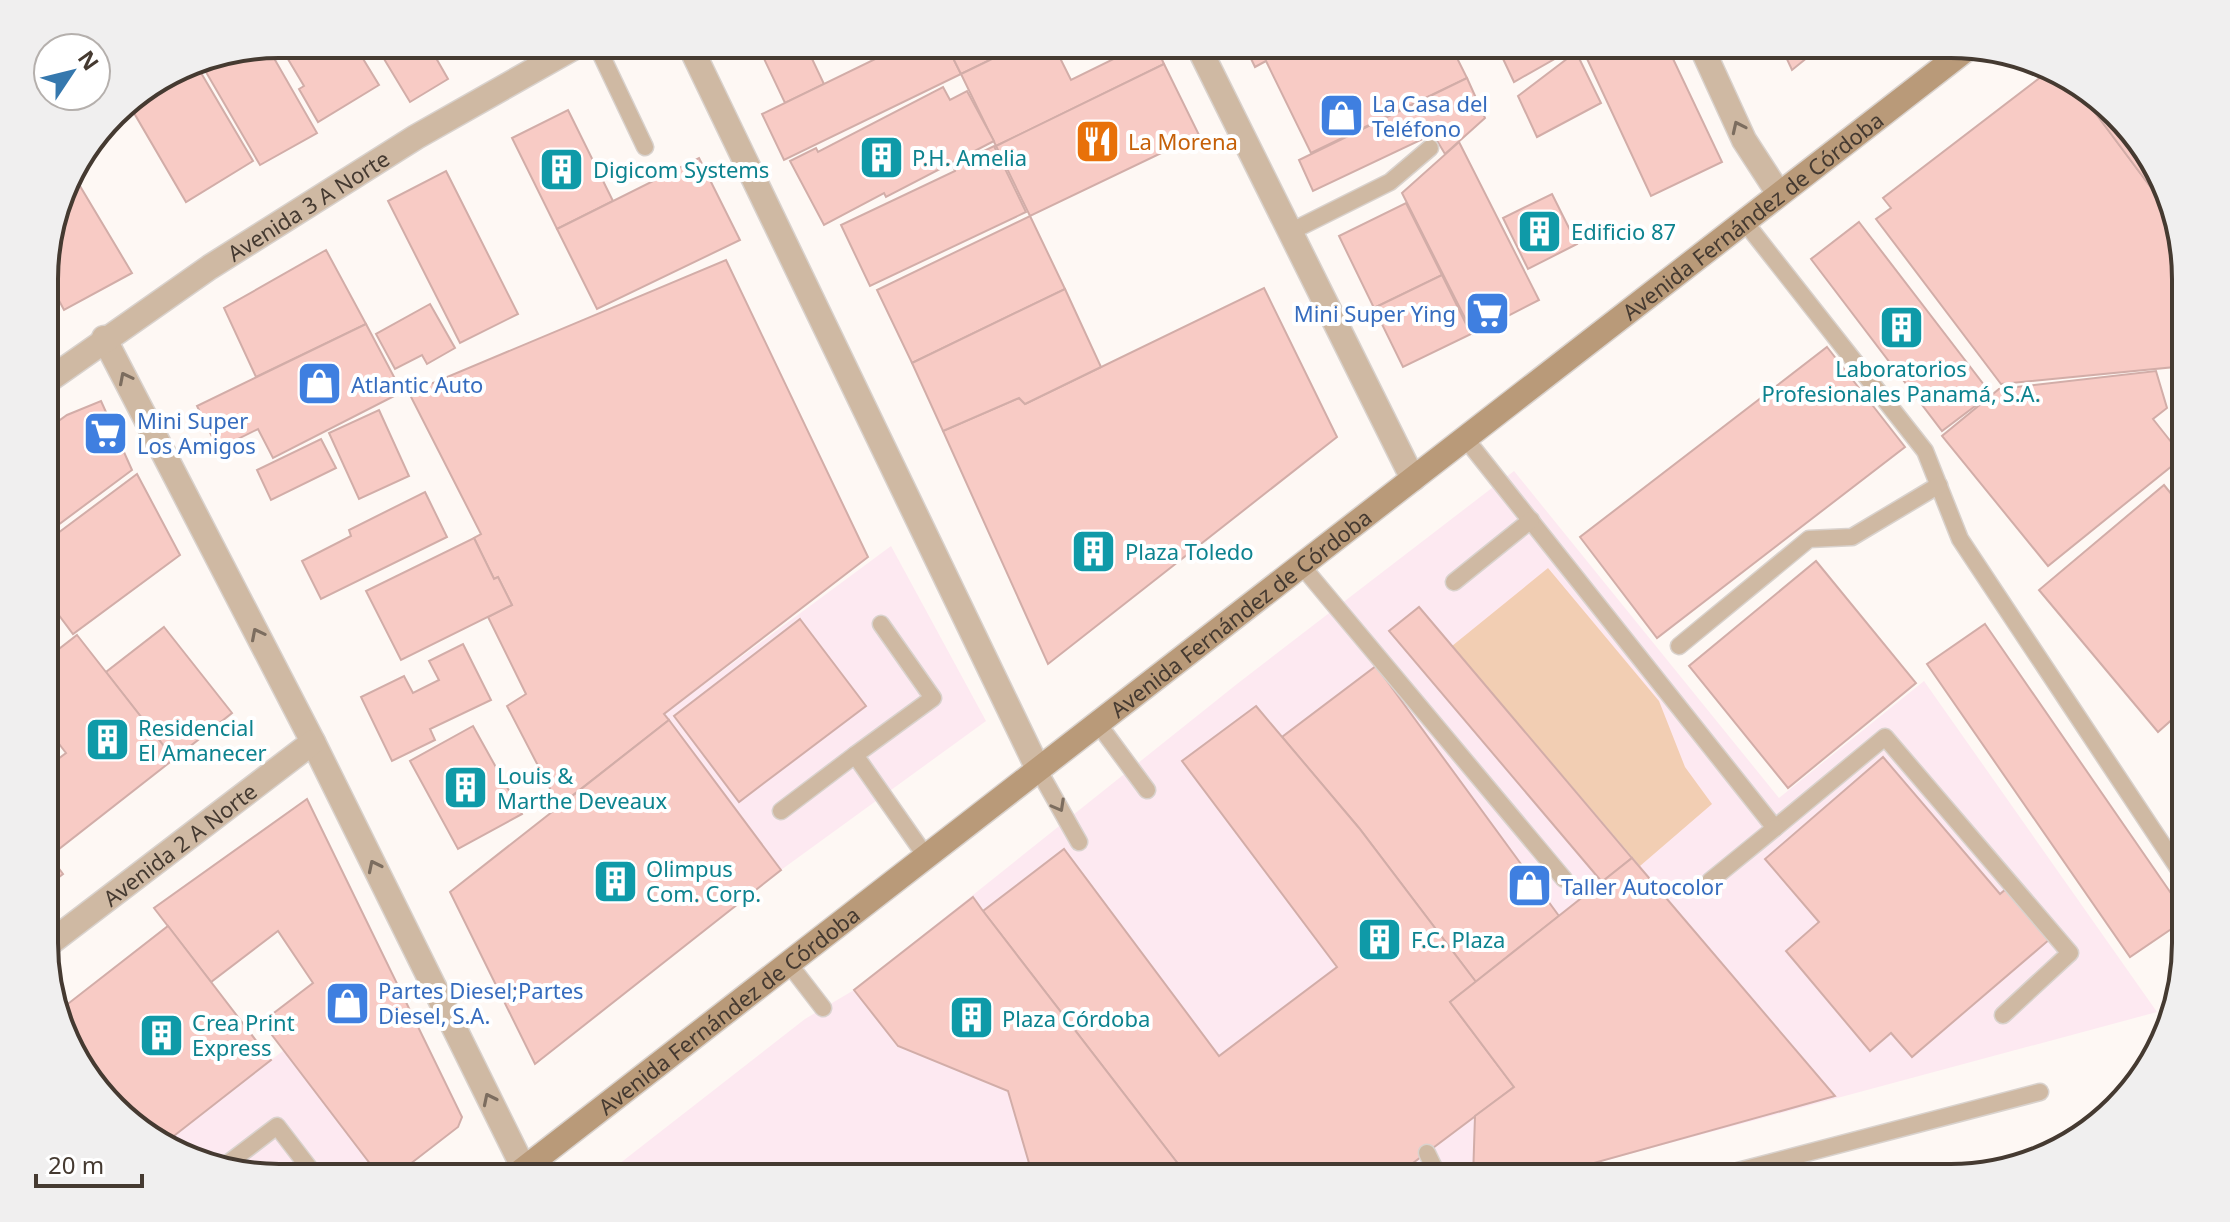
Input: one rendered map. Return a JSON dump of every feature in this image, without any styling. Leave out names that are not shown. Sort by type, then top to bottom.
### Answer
[{"type":"main road","name":"Avenida Fernández de Córdoba","points":[[530,1164],[1955,58]]},
{"type":"street","name":"Avenida 3 A Norte","points":[[58,367],[416,137],[555,58]]},
{"type":"street","points":[[696,58],[1039,771]]},
{"type":"street","points":[[1204,58],[1413,479]]},
{"type":"street","points":[[1706,58],[1744,140],[1779,194]]},
{"type":"street","points":[[104,338],[313,742],[514,1164]]},
{"type":"street","name":"Avenida 2 A Norte","points":[[58,937],[313,742]]},
{"type":"lane","points":[[603,58],[645,147]]},
{"type":"lane","points":[[1290,232],[1390,182],[1430,148]]},
{"type":"lane","points":[[1744,221],[1925,451],[1960,539],[2172,859]]},
{"type":"lane","points":[[1465,438],[1775,828]]},
{"type":"lane","points":[[1679,646],[1809,539],[1852,537],[1939,485]]},
{"type":"lane","points":[[1454,582],[1531,520]]},
{"type":"lane","points":[[1302,566],[1564,879]]},
{"type":"lane","points":[[781,811],[933,698],[881,624]]},
{"type":"lane","points":[[1099,725],[1147,790]]},
{"type":"lane","points":[[1710,881],[1885,737],[2070,953],[2003,1015]]},
{"type":"lane","points":[[855,755],[927,858]]},
{"type":"lane","points":[[1039,771],[1079,842]]},
{"type":"lane","points":[[789,964],[823,1008]]},
{"type":"lane","points":[[1765,1164],[2040,1092]]},
{"type":"lane","points":[[233,1159],[277,1126],[306,1164]]},
{"type":"lane","points":[[1427,1153],[1432,1164]]},
{"type":"shaded area","points":[[1514,471],[1779,798],[1924,681],[2157,1012],[1592,1164],[619,1164],[805,1019],[854,990],[1237,684]]},
{"type":"shaded area","points":[[891,546],[986,721],[781,870],[664,714]]},
{"type":"shaded area","points":[[1548,568],[1659,701],[1685,767],[1712,804],[1640,866],[1452,646]]},
{"type":"shaded area","points":[[284,1050],[370,1164],[265,1164],[236,1160],[173,1137]]},
{"type":"building","points":[[274,58],[317,133],[260,165],[205,71],[236,62]]},
{"type":"building","points":[[287,58],[363,58],[379,85],[318,122],[299,89],[304,86]]},
{"type":"building","points":[[383,58],[436,58],[448,79],[410,102]]},
{"type":"building","points":[[764,58],[812,58],[824,84],[785,103]]},
{"type":"building","points":[[877,58],[953,58],[961,74],[784,160],[762,114]]},
{"type":"building","points":[[953,58],[994,58],[961,74]]},
{"type":"building","points":[[994,58],[1060,58],[1071,80],[1116,58],[1161,58],[1164,64],[996,146],[961,74]]},
{"type":"building","name":"La Casa del Teléfono","points":[[1251,58],[1457,58],[1467,78],[1311,153],[1266,61],[1255,67]]},
{"type":"building","points":[[1503,58],[1556,58],[1514,82]]},
{"type":"building","points":[[1568,58],[1579,58],[1601,103],[1537,137],[1518,96]]},
{"type":"building","points":[[1587,58],[1673,58],[1722,162],[1651,196]]},
{"type":"building","points":[[1786,58],[1807,58],[1792,70]]},
{"type":"building","name":"La Morena","points":[[1164,64],[1199,135],[1030,216],[996,146]]},
{"type":"building","points":[[201,73],[253,161],[186,202],[134,113],[156,95]]},
{"type":"building","points":[[2040,77],[2074,95],[2093,110],[2152,190],[2160,208],[2170,250],[2172,367],[2001,384],[1876,219],[1891,208],[1883,198]]},
{"type":"building","points":[[1467,78],[1485,118],[1445,154],[1433,134],[1313,191],[1299,160]]},
{"type":"building","name":"P.H. Amelia","points":[[943,87],[950,100],[967,91],[994,141],[824,225],[790,161],[816,148],[818,152]]},
{"type":"building","name":"Digicom Systems","points":[[568,110],[613,201],[557,229],[512,138]]},
{"type":"building","points":[[2093,110],[2135,156],[2152,190]]},
{"type":"building","points":[[1459,142],[1539,300],[1473,334],[1402,193]]},
{"type":"building","points":[[994,146],[1026,212],[870,286],[841,225],[955,171],[953,166]]},
{"type":"building","points":[[699,158],[740,240],[597,309],[557,229]]},
{"type":"building","points":[[446,171],[518,314],[460,343],[388,201]]},
{"type":"building","points":[[80,186],[132,273],[64,310],[58,299],[58,265],[62,236]]},
{"type":"building","name":"Edificio 87","points":[[1552,194],[1577,244],[1528,269],[1503,218]]},
{"type":"building","points":[[1406,203],[1442,275],[1374,308],[1339,236]]},
{"type":"building","points":[[1030,216],[1065,289],[912,363],[877,290]]},
{"type":"building","name":"Laboratorios Profesionales Panamá, S.A.","points":[[1859,222],[1991,394],[1942,431],[1811,259]]},
{"type":"building","points":[[326,250],[366,324],[256,377],[224,308]]},
{"type":"building","points":[[726,260],[868,557],[664,714],[669,720],[559,806],[507,706],[526,694],[488,617],[512,605],[498,577],[494,579],[474,538],[481,534],[409,393]]},
{"type":"building","points":[[1442,275],[1471,334],[1403,367],[1374,308]]},
{"type":"building","name":"Plaza Toledo","points":[[1264,288],[1337,437],[1048,664],[943,431],[1019,398],[1025,404]]},
{"type":"building","points":[[1065,289],[1101,367],[1025,404],[1019,398],[943,431],[912,363]]},
{"type":"building","points":[[430,304],[455,348],[427,364],[422,355],[395,369],[376,334]]},
{"type":"building","name":"Atlantic Auto","points":[[366,324],[402,392],[273,458],[258,429],[218,449],[197,406]]},
{"type":"building","points":[[1827,347],[1905,447],[1657,638],[1580,537]]},
{"type":"building","points":[[2156,371],[2167,408],[2153,419],[2172,443],[2172,466],[2048,566],[1942,436],[1999,389]]},
{"type":"building","points":[[101,401],[132,470],[58,525],[58,421]]},
{"type":"building","points":[[379,410],[409,476],[359,499],[329,433]]},
{"type":"building","points":[[321,439],[336,468],[271,500],[257,470]]},
{"type":"building","points":[[137,474],[180,555],[73,634],[58,614],[58,533]]},
{"type":"building","points":[[2164,485],[2172,495],[2172,720],[2158,732],[2039,590]]},
{"type":"building","points":[[425,492],[447,537],[321,599],[302,561],[351,536],[349,530]]},
{"type":"building","points":[[474,538],[494,579],[498,577],[512,605],[401,660],[366,591]]},
{"type":"building","points":[[1816,561],[1916,683],[1788,788],[1689,666]]},
{"type":"building","points":[[1419,607],[1632,858],[1602,882],[1389,631]]},
{"type":"building","points":[[800,619],[866,706],[739,802],[674,716]]},
{"type":"building","points":[[1985,624],[2172,895],[2172,928],[2130,957],[1927,664]]},
{"type":"building","points":[[164,627],[232,713],[174,759],[106,672]]},
{"type":"building","name":"Residencial El Amanecer","points":[[77,635],[174,759],[58,850],[58,759],[66,753],[58,743],[58,650]]},
{"type":"building","points":[[463,644],[491,700],[430,729],[435,740],[392,761],[361,697],[404,676],[413,693],[439,680],[429,661]]},
{"type":"building","points":[[1376,666],[1559,916],[1476,982],[1359,828],[1282,737]]},
{"type":"building","name":"F.C. Plaza","points":[[1256,706],[1359,828],[1476,982],[1450,1002],[1514,1087],[1412,1164],[1178,1164],[983,911],[1064,849],[1219,1056],[1337,967],[1182,761]]},
{"type":"building","name":"Olimpus Com. Corp.","points":[[669,720],[781,870],[535,1064],[450,892]]},
{"type":"building","name":"Louis & Marthe Deveaux","points":[[473,726],[522,814],[458,849],[410,761]]},
{"type":"building","points":[[1883,757],[2000,894],[2006,889],[2050,939],[1912,1057],[1891,1033],[1870,1051],[1786,951],[1819,922],[1765,859]]},
{"type":"building","name":"Partes Diesel;Partes Diesel, S.A.","points":[[307,799],[462,1117],[458,1127],[410,1164],[370,1164],[262,1022],[313,983],[278,931],[211,982],[154,908]]},
{"type":"building","points":[[1632,858],[1835,1096],[1590,1164],[1473,1164],[1475,1116],[1514,1087],[1450,1002]]},
{"type":"building","name":"Plaza Córdoba","points":[[973,897],[1178,1164],[1025,1164],[1029,1163],[1008,1091],[898,1046],[854,990]]},
{"type":"building","name":"Crea Print Express","points":[[168,926],[271,1060],[173,1137],[133,1109],[113,1089],[81,1041],[67,1004]]},
{"type":"place","name":"La Casa del Teléfono","points":[[1341,116]]},
{"type":"place","name":"La Morena","points":[[1097,141]]},
{"type":"place","name":"P.H. Amelia","points":[[881,157]]},
{"type":"place","name":"Digicom Systems","points":[[562,169]]},
{"type":"place","name":"Edificio 87","points":[[1540,231]]},
{"type":"place","name":"Mini Super Ying","points":[[1487,313]]},
{"type":"place","name":"Laboratorios Profesionales Panamá, S.A.","points":[[1901,327]]},
{"type":"place","name":"Atlantic Auto","points":[[320,384]]},
{"type":"place","name":"Mini Super Los Amigos","points":[[106,433]]},
{"type":"place","name":"Plaza Toledo","points":[[1094,551]]},
{"type":"place","name":"Residencial El Amanecer","points":[[107,740]]},
{"type":"place","name":"Louis & Marthe Deveaux","points":[[466,788]]},
{"type":"place","name":"Olimpus Com. Corp.","points":[[615,881]]},
{"type":"place","name":"Taller Autocolor","points":[[1530,886]]},
{"type":"place","name":"F.C. Plaza","points":[[1380,939]]},
{"type":"place","name":"Partes Diesel;Partes Diesel, S.A.","points":[[347,1003]]},
{"type":"place","name":"Plaza Córdoba","points":[[971,1018]]},
{"type":"place","name":"Crea Print Express","points":[[161,1035]]}]
